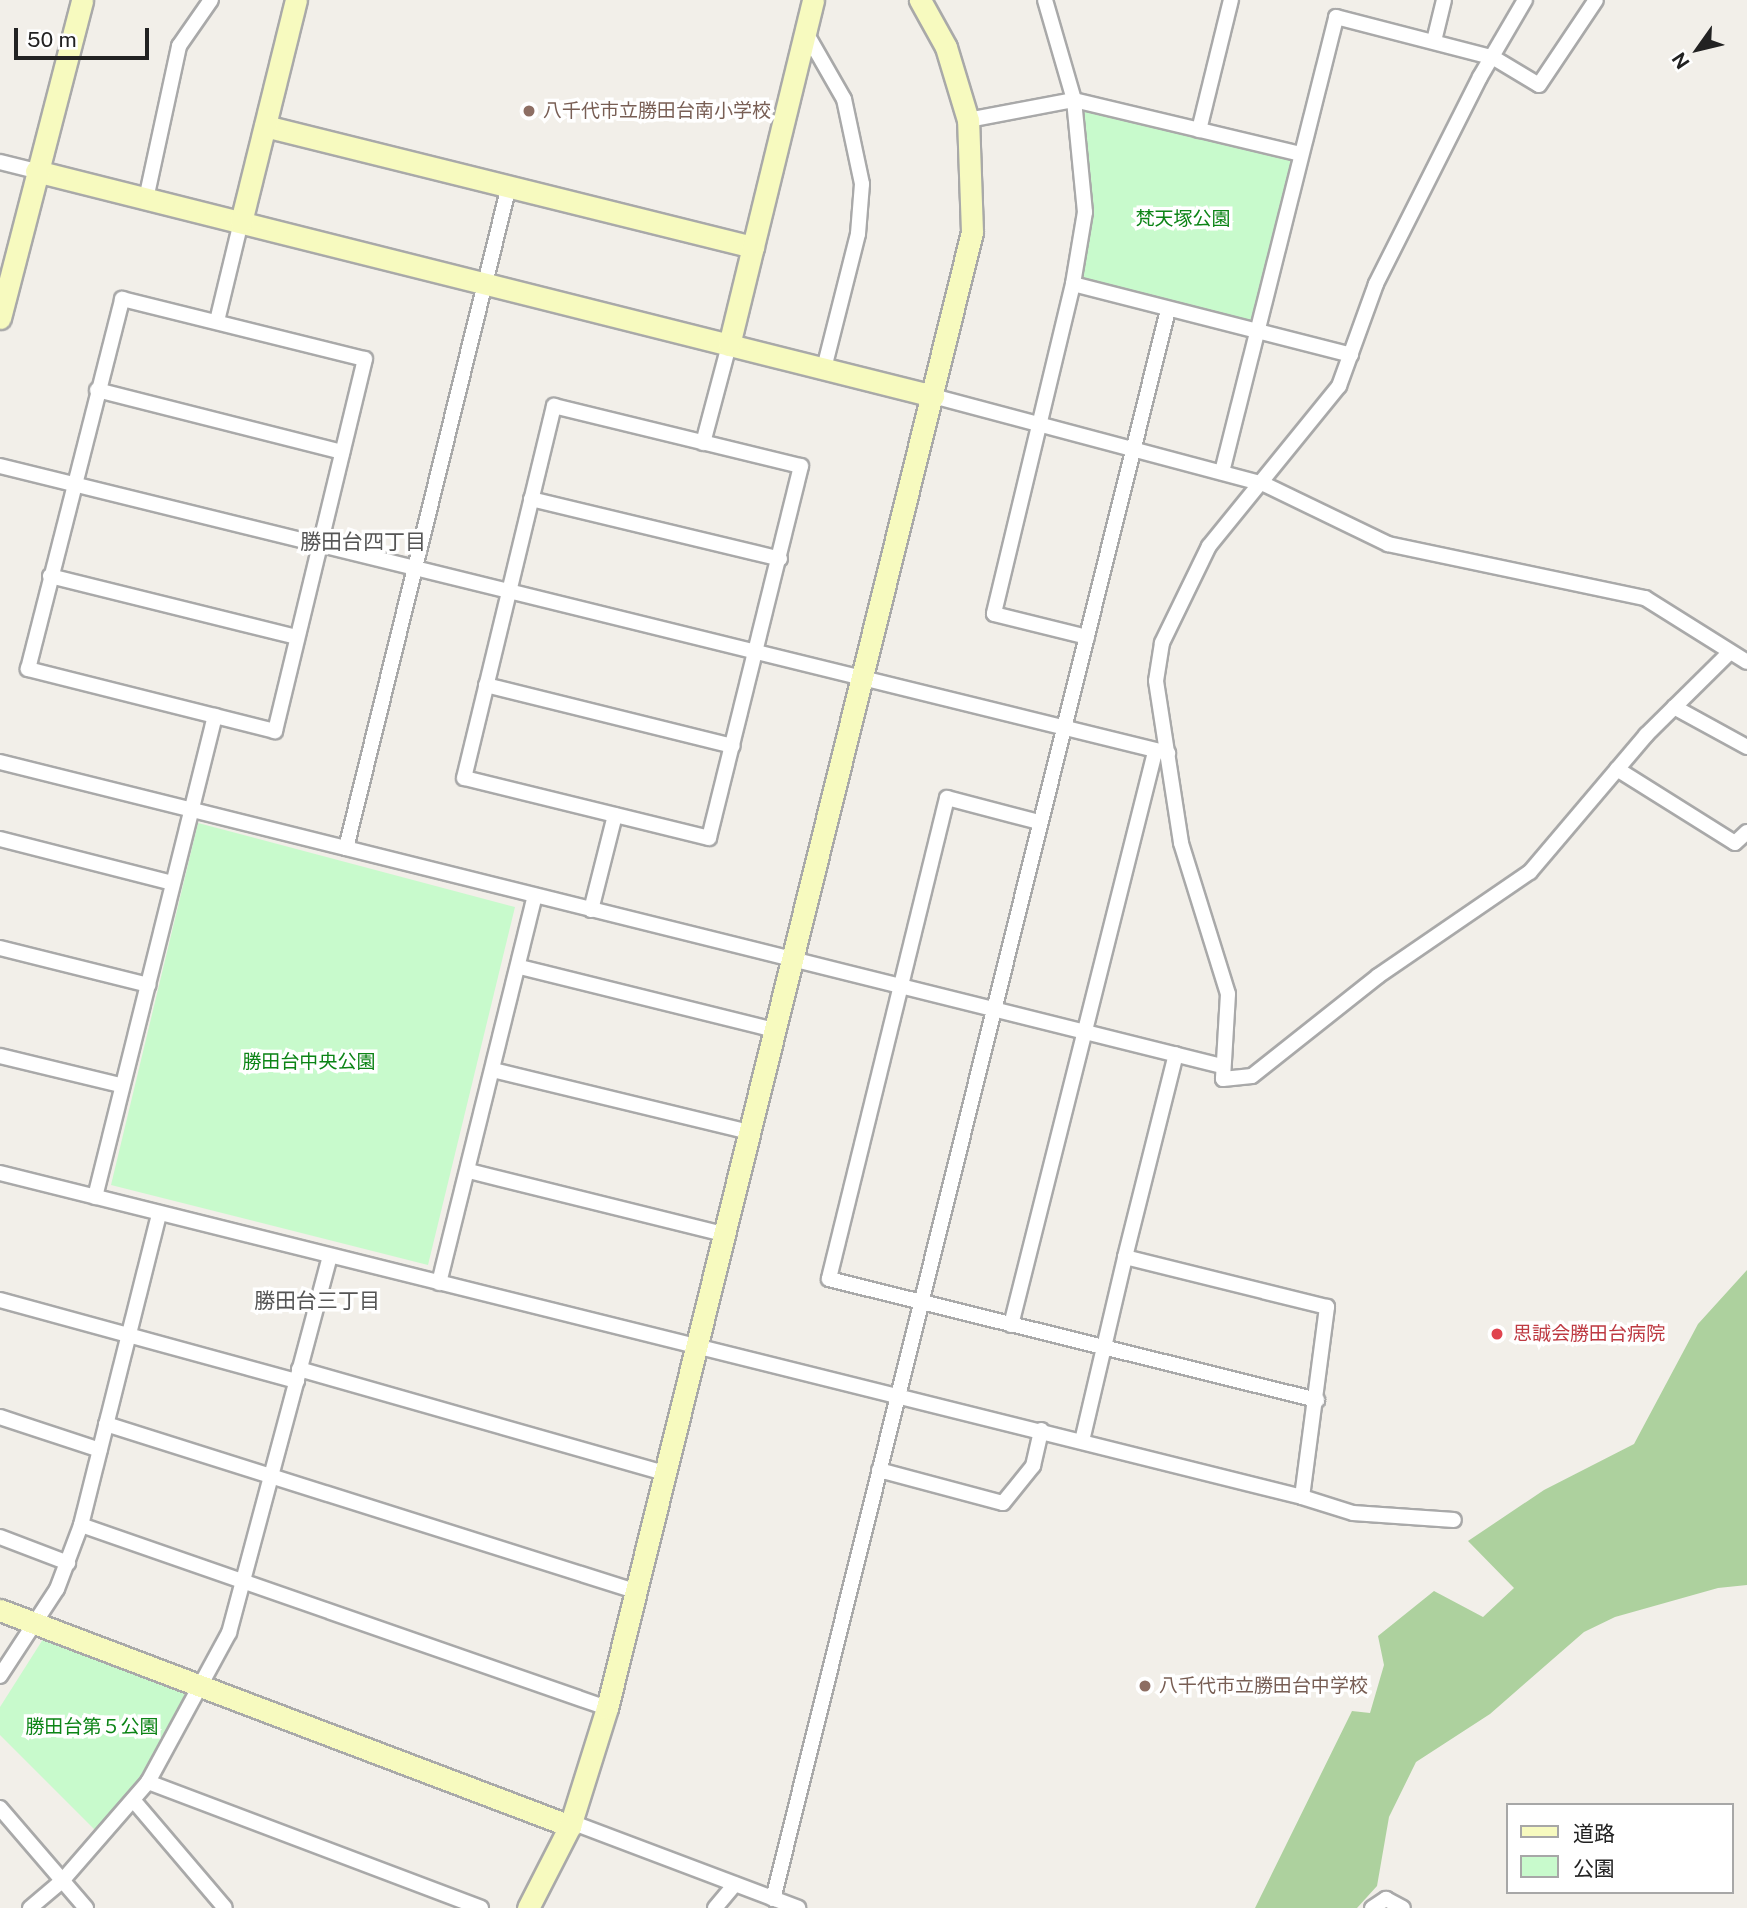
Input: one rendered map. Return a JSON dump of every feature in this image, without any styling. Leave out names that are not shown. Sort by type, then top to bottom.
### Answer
[{"type":"street","points":[[0,318],[82,0]]},
{"type":"street","points":[[146,199],[179,46],[211,0]]},
{"type":"street","points":[[217,321],[296,0]]},
{"type":"street","points":[[702,443],[729,345],[813,0]]},
{"type":"street","points":[[528,1908],[571,1824],[607,1708],[972,232],[968,120],[946,47],[920,0]]},
{"type":"street","points":[[1045,0],[1074,100],[1085,186],[1073,285],[994,614],[1087,637]]},
{"type":"street","points":[[1199,130],[1231,0]]},
{"type":"street","points":[[1434,41],[1444,0]]},
{"type":"street","points":[[1525,0],[1376,284],[1339,386],[1264,484],[1247,496],[1209,546],[1162,643],[1156,681],[1161,752],[1181,843],[1224,972],[1227,1049],[1222,1066],[1223,1079],[1252,1076],[1378,976],[1502,894],[1530,872],[1617,769],[1728,654]]},
{"type":"street","points":[[1222,472],[1336,18],[1494,58],[1539,85],[1596,0]]},
{"type":"street","points":[[805,31],[844,99],[862,184],[858,233],[824,368]]},
{"type":"street","points":[[968,120],[1074,100],[1300,154]]},
{"type":"street","points":[[265,126],[753,247]]},
{"type":"street","points":[[0,162],[824,368],[1264,484],[1388,544],[1645,598],[1728,654],[1747,662]]},
{"type":"street","points":[[346,848],[509,186]]},
{"type":"street","points":[[1073,285],[1352,355]]},
{"type":"street","points":[[122,299],[217,321],[365,359],[275,731],[28,668],[122,299]]},
{"type":"street","points":[[773,1899],[1168,310]]},
{"type":"street","points":[[97,390],[342,452]]},
{"type":"street","points":[[554,406],[802,466],[709,838],[464,778],[531,499],[554,406]]},
{"type":"street","points":[[0,466],[1161,752]]},
{"type":"street","points":[[531,499],[780,559]]},
{"type":"street","points":[[50,576],[297,637]]},
{"type":"street","points":[[486,685],[733,746]]},
{"type":"street","points":[[1674,707],[1747,747]]},
{"type":"street","points":[[95,1197],[120,1085],[148,985],[215,716]]},
{"type":"street","points":[[1011,1325],[1161,752]]},
{"type":"street","points":[[0,762],[1222,1066]]},
{"type":"street","points":[[1617,769],[1735,843],[1747,832]]},
{"type":"street","points":[[1039,822],[947,798],[829,1279],[1317,1400]]},
{"type":"street","points":[[591,910],[615,815]]},
{"type":"street","points":[[0,839],[172,883]]},
{"type":"street","points":[[439,1283],[520,967],[535,896]]},
{"type":"street","points":[[0,948],[148,985]]},
{"type":"street","points":[[520,967],[775,1030]]},
{"type":"street","points":[[1082,1441],[1176,1054]]},
{"type":"street","points":[[0,1056],[120,1085]]},
{"type":"street","points":[[493,1070],[749,1132]]},
{"type":"street","points":[[469,1171],[723,1234]]},
{"type":"street","points":[[0,1173],[897,1397],[1041,1430],[1302,1497],[1353,1513],[1454,1520]]},
{"type":"street","points":[[0,1676],[68,1563],[81,1525],[159,1214]]},
{"type":"street","points":[[30,1908],[62,1881],[134,1801],[148,1782],[203,1687],[248,1579],[330,1256]]},
{"type":"street","points":[[1125,1257],[1327,1307],[1317,1400],[1302,1497]]},
{"type":"street","points":[[0,1300],[128,1336],[298,1375],[665,1473]]},
{"type":"street","points":[[0,1418],[100,1450]]},
{"type":"street","points":[[106,1424],[635,1591]]},
{"type":"street","points":[[879,1470],[1003,1503],[1033,1466],[1041,1430]]},
{"type":"street","points":[[81,1525],[248,1579],[607,1708]]},
{"type":"street","points":[[0,1538],[68,1563]]},
{"type":"street","points":[[0,1610],[798,1908]]},
{"type":"street","points":[[148,1782],[481,1908]]},
{"type":"street","points":[[134,1801],[225,1908]]},
{"type":"street","points":[[0,1808],[86,1908]]},
{"type":"street","points":[[715,1908],[735,1884]]},
{"type":"street","points":[[1372,1908],[1386,1899],[1403,1908]]},
{"type":"green space","name":"梵天塚公園","points":[[1081,107],[1292,159],[1251,323],[1078,280],[1092,211]]},
{"type":"green space","name":"勝田台中央公園","points":[[198,823],[515,907],[428,1265],[111,1185]]},
{"type":"green space","points":[[1747,1270],[1747,1585],[1718,1588],[1615,1617],[1584,1632],[1490,1714],[1416,1762],[1389,1817],[1377,1886],[1357,1908],[1255,1908],[1352,1711],[1370,1713],[1384,1665],[1378,1636],[1434,1591],[1483,1617],[1514,1588],[1468,1541],[1544,1490],[1634,1444],[1698,1324]]},
{"type":"green space","name":"勝田台第５公園","points":[[45,1636],[197,1689],[144,1780],[97,1832],[0,1735],[0,1707]]},
{"type":"place","name":"八千代市立勝田台南小学校","points":[[529,111]]},
{"type":"place","name":"思誠会勝田台病院","points":[[1497,1334]]},
{"type":"place","name":"八千代市立勝田台中学校","points":[[1145,1686]]},
{"type":"district","name":"勝田台四丁目","points":[[363,542]]},
{"type":"district","name":"勝田台三丁目","points":[[317,1301]]}]
